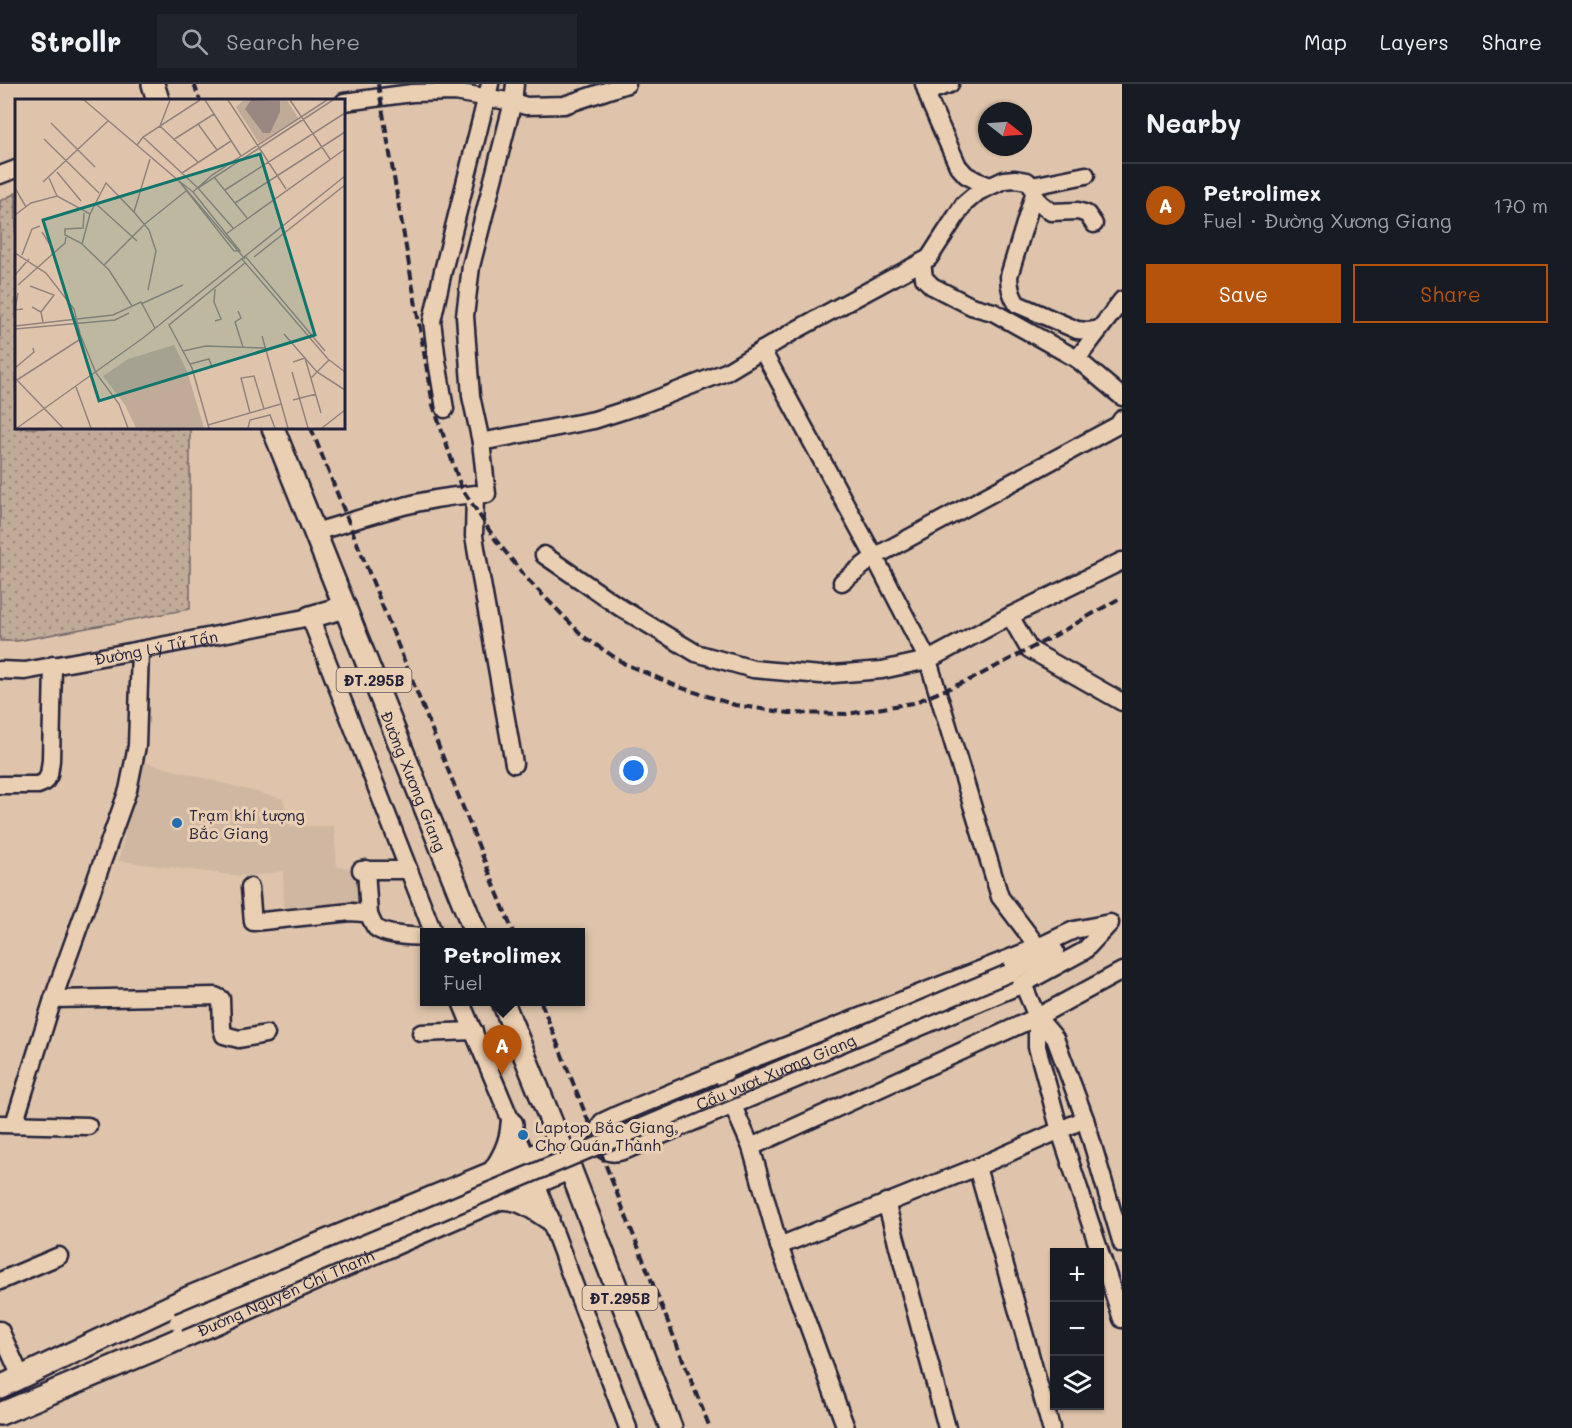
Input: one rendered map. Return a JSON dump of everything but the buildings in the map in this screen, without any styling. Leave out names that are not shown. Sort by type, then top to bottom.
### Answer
[{"type":"main road","points":[[153,84],[158,99]]},
{"type":"main road","name":"Đường Xương Giang","points":[[273,429],[473,928]]},
{"type":"main road","points":[[310,617],[345,607]]},
{"type":"main road","name":"ĐT.295B","points":[[505,1006],[671,1428]]},
{"type":"main road","points":[[512,1124],[509,1142],[495,1172],[514,1176],[516,1182],[505,1196],[529,1204],[548,1218]]},
{"type":"main road","name":"Đường Nguyễn Chí Thanh","points":[[0,1387],[190,1297],[560,1145]]},
{"type":"main road","name":"Đường Nguyễn Chí Thanh","points":[[0,1414],[170,1343],[570,1168]]},
{"type":"street","points":[[315,532],[407,505],[465,494],[487,494],[481,442],[471,396],[465,316],[471,266],[513,102],[515,84]]},
{"type":"street","points":[[345,102],[384,91],[412,93],[488,91],[526,106],[564,105],[627,84]]},
{"type":"street","points":[[950,84],[925,88],[958,166],[966,175],[990,186]]},
{"type":"street","points":[[445,409],[432,321],[488,91]]},
{"type":"street","points":[[0,175],[15,169]]},
{"type":"street","points":[[1033,190],[1086,175]]},
{"type":"street","points":[[481,442],[594,420],[641,405],[726,372],[796,330],[929,258],[964,204],[978,192],[1004,180],[1027,181],[1040,203],[1051,212],[1078,211],[1087,214],[1094,224]]},
{"type":"street","points":[[1033,190],[1009,276],[1012,297],[1017,304],[1077,330],[1099,329]]},
{"type":"street","points":[[922,262],[924,278],[932,286],[971,306],[993,312],[1077,359],[1122,397]]},
{"type":"street","points":[[1077,359],[1122,300]]},
{"type":"street","points":[[762,350],[928,660],[1000,897],[1038,947]]},
{"type":"street","points":[[842,582],[874,557],[1118,425],[1122,419]]},
{"type":"street","points":[[475,494],[474,536],[514,764]]},
{"type":"street","points":[[544,555],[621,608],[696,653],[753,669],[821,675],[882,670],[928,660],[1010,616],[1122,561]]},
{"type":"street","points":[[1010,616],[1029,649],[1122,702]]},
{"type":"street","points":[[310,617],[431,928]]},
{"type":"street","name":"Đường Lý Tử Tấn","points":[[0,670],[25,671],[310,617]]},
{"type":"street","points":[[88,1126],[7,1124],[128,790],[137,746],[140,650]]},
{"type":"street","points":[[0,785],[38,785],[45,782],[49,775],[53,665]]},
{"type":"street","points":[[408,870],[364,869],[369,915],[374,927],[379,930],[420,937]]},
{"type":"street","points":[[250,886],[253,922],[351,912],[369,915]]},
{"type":"street","points":[[1116,919],[1084,951],[1023,984],[616,1153],[604,1150],[598,1130],[602,1122],[617,1115],[722,1071],[1038,947],[1074,930],[1116,919]]},
{"type":"street","name":"Cầu vượt Xương Giang","points":[[178,1322],[1009,973],[1116,919]]},
{"type":"street","points":[[752,1147],[1037,1017],[1122,971]]},
{"type":"street","points":[[1023,984],[1037,1017],[1054,1038],[1085,1119],[1122,1244]]},
{"type":"street","points":[[53,999],[215,996],[221,999],[224,1035],[239,1039],[266,1034]]},
{"type":"street","points":[[463,1006],[527,1160],[628,1428]]},
{"type":"street","points":[[1037,1017],[1037,1047],[1060,1131],[1122,1319]]},
{"type":"street","points":[[421,1033],[474,1031]]},
{"type":"street","points":[[722,1071],[733,1106],[752,1147],[779,1246],[846,1428]]},
{"type":"street","points":[[779,1246],[977,1167],[1085,1119]]},
{"type":"street","points":[[977,1167],[1051,1428]]},
{"type":"street","points":[[886,1202],[947,1428]]},
{"type":"street","points":[[0,1281],[59,1256]]},
{"type":"street","points":[[156,1313],[178,1322],[170,1343]]},
{"type":"street","points":[[0,1330],[21,1377]]},
{"type":"shaded area","points":[[15,194],[15,429],[190,429],[190,609],[17,641],[0,641],[0,201]]},
{"type":"shaded area","points":[[139,761],[283,799],[290,826],[334,826],[337,867],[364,868],[367,909],[285,925],[283,871],[248,877],[119,861]]},
{"type":"railway","points":[[194,84],[200,99]]},
{"type":"railway","points":[[378,84],[433,405],[461,487],[495,539],[528,580],[584,637],[625,664],[679,687],[735,705],[789,713],[847,714],[913,703],[974,678],[1122,597]]},
{"type":"railway","points":[[311,429],[511,928]]},
{"type":"railway","points":[[543,1006],[710,1428]]},
{"type":"place","name":"Trạm khí tượng Bắc Giang","points":[[177,823]]},
{"type":"place","name":"Petrolimex","points":[[502,1075]]},
{"type":"place","name":"Laptop Bắc Giang, Chợ Quán Thành","points":[[523,1135]]}]
